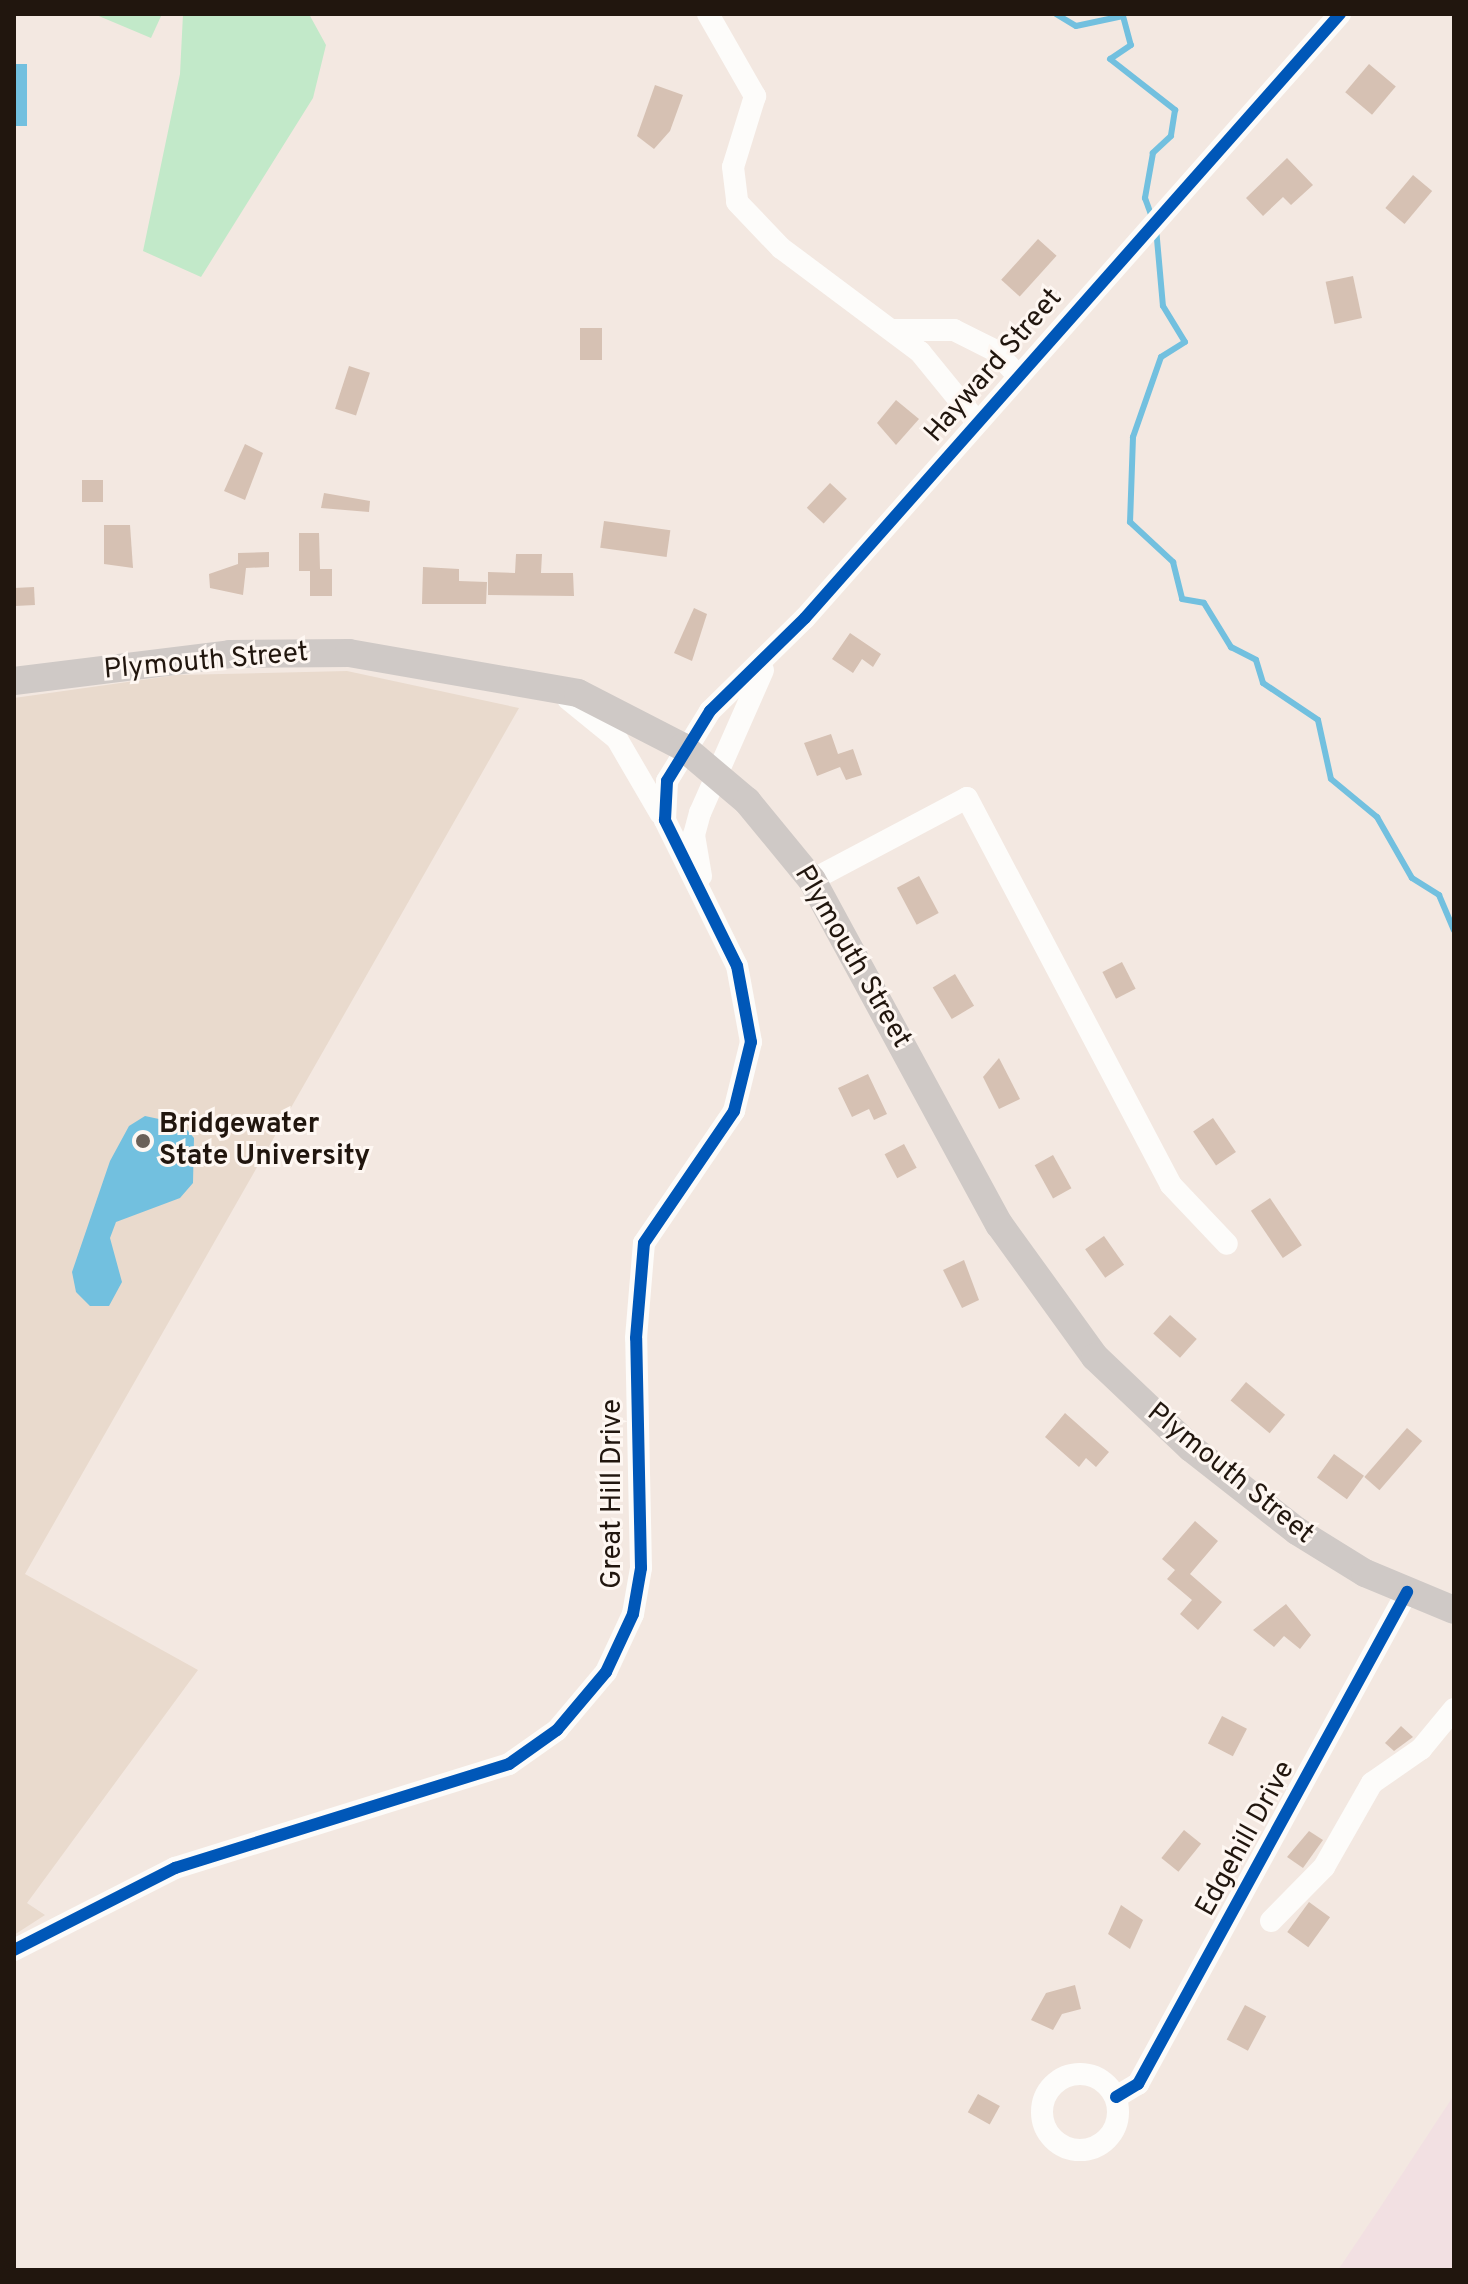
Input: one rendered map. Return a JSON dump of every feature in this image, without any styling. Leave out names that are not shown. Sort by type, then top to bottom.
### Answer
[{"type":"main road","name":"Plymouth Street","points":[[14,681],[284,651],[388,657],[555,687],[609,705],[683,747],[717,774],[812,880],[999,1224],[1068,1325],[1145,1407],[1229,1479],[1307,1538],[1407,1592],[1454,1610]]},
{"type":"street","points":[[708,14],[755,96],[733,167],[737,202],[781,248],[892,330],[977,422]]},
{"type":"street","name":"Hayward Street","points":[[683,747],[716,704],[771,655],[1340,14]]},
{"type":"street","points":[[892,330],[954,330],[994,350],[1018,376]]},
{"type":"street","name":"Hayward Street","points":[[717,774],[738,713],[771,655]]},
{"type":"street","name":"Great Hill Drive","points":[[14,1950],[175,1868],[509,1764],[557,1730],[606,1672],[633,1614],[641,1568],[636,1338],[644,1243],[727,1123],[749,1062],[743,984],[704,892],[675,845],[629,753],[555,687]]},
{"type":"street","name":"Great Hill Drive","points":[[675,845],[662,803],[683,747]]},
{"type":"street","name":"Great Hill Drive","points":[[704,892],[694,835],[717,774]]},
{"type":"street","points":[[812,880],[967,798],[1171,1185],[1227,1244]]},
{"type":"street","name":"Edgehill Drive","points":[[1116,2097],[1140,2081],[1407,1592]]},
{"type":"street","points":[[1271,1921],[1324,1867],[1372,1783],[1421,1749],[1454,1709]]},
{"type":"shaded area","name":"Bridgewater State University","points":[[347,671],[519,708],[25,1574],[198,1670],[27,1903],[45,1915],[14,1935],[14,698],[177,675]]},
{"type":"shaded area","points":[[1454,2095],[1454,2270],[1338,2270],[1383,2203]]},
{"type":"green space","points":[[94,14],[162,14],[151,38]]},
{"type":"green space","points":[[183,14],[309,14],[326,45],[313,98],[201,277],[143,251],[180,74]]},
{"type":"water","points":[[14,64],[27,64],[27,126],[14,126]]},
{"type":"water","points":[[145,1116],[182,1124],[194,1138],[193,1183],[180,1198],[116,1222],[110,1238],[122,1282],[109,1306],[90,1306],[76,1292],[72,1272],[110,1161],[129,1126]]},
{"type":"building","points":[[1369,64],[1396,86],[1372,115],[1345,92]]},
{"type":"building","points":[[655,85],[683,95],[670,131],[654,149],[637,136]]},
{"type":"building","points":[[1287,158],[1313,185],[1291,205],[1283,197],[1263,216],[1246,198]]},
{"type":"building","points":[[1413,175],[1432,191],[1405,224],[1385,208]]},
{"type":"building","points":[[1038,239],[1057,256],[1020,297],[1001,280]]},
{"type":"building","points":[[1353,276],[1362,318],[1335,324],[1326,282]]},
{"type":"building","points":[[580,328],[602,328],[602,360],[580,360]]},
{"type":"building","points":[[349,366],[370,373],[356,416],[335,409]]},
{"type":"building","points":[[896,400],[919,419],[896,445],[877,423]]},
{"type":"building","points":[[245,444],[263,453],[245,500],[224,491]]},
{"type":"building","points":[[82,480],[103,480],[103,502],[82,502]]},
{"type":"building","points":[[830,483],[847,499],[824,524],[807,508]]},
{"type":"building","points":[[324,493],[370,501],[369,512],[321,508]]},
{"type":"building","points":[[604,521],[670,530],[667,557],[600,548]]},
{"type":"building","points":[[104,525],[130,525],[133,568],[104,564]]},
{"type":"building","points":[[299,533],[319,533],[320,569],[332,569],[332,596],[310,596],[310,571],[299,571]]},
{"type":"building","points":[[269,552],[269,567],[246,568],[243,595],[210,588],[209,574],[238,564],[238,553]]},
{"type":"building","points":[[516,554],[542,554],[541,573],[573,573],[574,596],[488,595],[488,572],[515,573]]},
{"type":"building","points":[[423,567],[459,569],[459,581],[487,582],[486,604],[422,604]]},
{"type":"building","points":[[34,587],[35,605],[15,606],[14,588]]},
{"type":"building","points":[[694,608],[707,614],[692,661],[674,653]]},
{"type":"building","points":[[850,633],[881,654],[873,667],[862,659],[853,673],[832,659]]},
{"type":"building","points":[[831,734],[838,754],[853,749],[862,775],[846,780],[840,767],[817,776],[804,743]]},
{"type":"building","points":[[919,876],[939,913],[917,925],[897,888]]},
{"type":"building","points":[[1122,962],[1136,989],[1116,999],[1102,972]]},
{"type":"building","points":[[955,974],[974,1006],[952,1019],[933,987]]},
{"type":"building","points":[[999,1058],[1020,1099],[999,1109],[983,1077]]},
{"type":"building","points":[[868,1074],[887,1114],[874,1120],[869,1109],[852,1117],[838,1088]]},
{"type":"building","points":[[1213,1118],[1236,1152],[1216,1165],[1193,1131]]},
{"type":"building","points":[[904,1144],[917,1168],[897,1178],[885,1154]]},
{"type":"building","points":[[1053,1155],[1071,1188],[1053,1198],[1035,1165]]},
{"type":"building","points":[[1270,1198],[1302,1245],[1283,1258],[1251,1211]]},
{"type":"building","points":[[1104,1236],[1124,1265],[1105,1278],[1085,1249]]},
{"type":"building","points":[[964,1260],[979,1300],[962,1308],[943,1270]]},
{"type":"building","points":[[1170,1315],[1197,1339],[1180,1358],[1153,1334]]},
{"type":"building","points":[[1246,1382],[1285,1415],[1270,1433],[1231,1400]]},
{"type":"building","points":[[1065,1413],[1109,1452],[1096,1467],[1086,1458],[1079,1467],[1045,1437]]},
{"type":"building","points":[[1407,1428],[1422,1441],[1379,1490],[1364,1477]]},
{"type":"building","points":[[1334,1454],[1364,1476],[1347,1499],[1317,1477]]},
{"type":"building","points":[[1195,1521],[1218,1541],[1190,1574],[1222,1602],[1198,1630],[1180,1614],[1192,1600],[1167,1579],[1175,1570],[1162,1559]]},
{"type":"building","points":[[1286,1604],[1311,1635],[1300,1649],[1284,1636],[1274,1647],[1253,1630]]},
{"type":"building","points":[[1222,1716],[1247,1729],[1233,1756],[1208,1744]]},
{"type":"building","points":[[1401,1726],[1413,1737],[1394,1751],[1385,1743]]},
{"type":"building","points":[[1184,1830],[1201,1844],[1178,1872],[1161,1858]]},
{"type":"building","points":[[1309,1831],[1323,1840],[1303,1868],[1287,1857]]},
{"type":"building","points":[[1309,1902],[1330,1917],[1308,1947],[1287,1932]]},
{"type":"building","points":[[1121,1905],[1143,1920],[1130,1949],[1108,1934]]},
{"type":"building","points":[[1075,1985],[1081,2009],[1062,2014],[1053,2030],[1031,2020],[1046,1993]]},
{"type":"building","points":[[1245,2005],[1266,2016],[1248,2051],[1227,2039]]},
{"type":"building","points":[[978,2094],[1000,2106],[990,2124],[968,2112]]},
{"type":"waterway","points":[[1056,14],[1076,26],[1123,16],[1131,45],[1110,59],[1175,110],[1171,136],[1153,153],[1145,198],[1152,217]]},
{"type":"waterway","points":[[1156,228],[1163,306],[1185,342],[1161,357],[1133,437],[1130,522],[1173,562],[1182,599],[1204,603],[1231,647],[1256,660],[1263,683],[1318,720],[1331,779],[1377,817],[1412,878],[1439,895],[1454,930]]},
{"type":"cycle path","points":[[14,1950],[175,1868],[509,1764],[557,1730],[606,1672],[633,1614],[641,1568],[636,1338],[644,1243],[734,1111],[751,1042],[737,966],[665,820],[667,781],[710,711],[805,618],[1340,14]]},
{"type":"cycle path","points":[[1116,2097],[1138,2084],[1407,1592]]},
{"type":"place","name":"Bridgewater State University","points":[[143,1141]]}]
